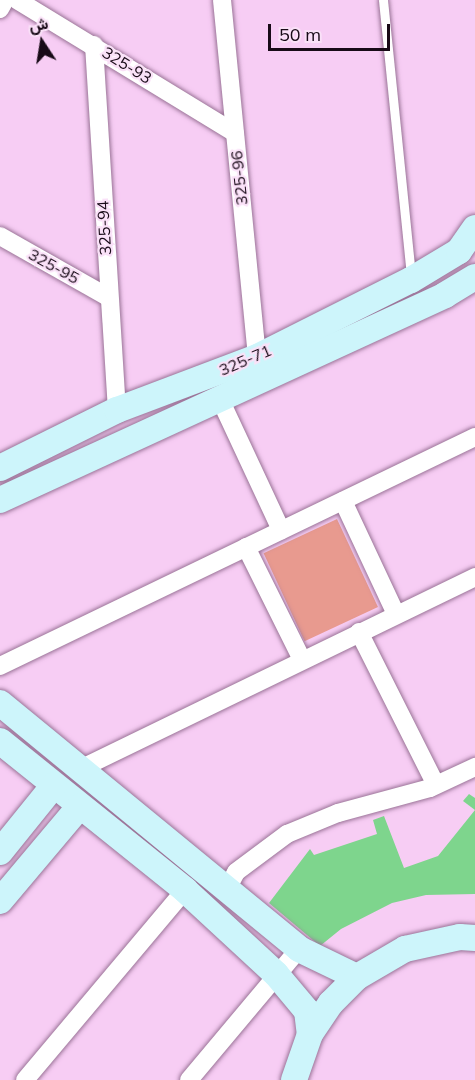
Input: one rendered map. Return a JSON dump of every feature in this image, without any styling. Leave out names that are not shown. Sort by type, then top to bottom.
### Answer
[{"type":"street","points":[[0,9],[5,0]]},
{"type":"street","name":"325-93","points":[[17,0],[235,133]]},
{"type":"street","name":"325-96","points":[[222,0],[257,357]]},
{"type":"street","name":"325-94","points":[[94,45],[108,297],[117,411]]},
{"type":"street","name":"325-71","points":[[0,468],[117,411],[257,357],[411,280],[459,251],[475,228]]},
{"type":"street","name":"325-95","points":[[0,236],[108,297]]},
{"type":"street","name":"325-71","points":[[0,500],[444,295],[475,277]]},
{"type":"street","points":[[219,397],[281,530]]},
{"type":"street","points":[[0,666],[475,437]]},
{"type":"street","points":[[343,501],[396,614]]},
{"type":"street","points":[[246,547],[302,660]]},
{"type":"street","points":[[82,768],[475,577]]},
{"type":"street","points":[[359,632],[436,785]]},
{"type":"street","points":[[0,703],[82,768],[225,891],[299,949],[357,976]]},
{"type":"street","points":[[0,741],[185,890],[276,974],[307,1011],[310,1034]]},
{"type":"street","points":[[225,891],[236,872],[287,834],[338,813],[436,785],[475,767]]},
{"type":"street","points":[[0,852],[54,785]]},
{"type":"street","points":[[0,901],[80,806]]},
{"type":"street","points":[[25,1080],[185,890]]},
{"type":"street","points":[[294,1080],[310,1034],[331,1003],[357,976],[405,949],[460,937],[475,938]]},
{"type":"street","points":[[189,1080],[299,949]]},
{"type":"lane","points":[[383,0],[411,280]]},
{"type":"shaded area","points":[[337,519],[378,607],[305,641],[264,553]]},
{"type":"building","points":[[469,794],[475,798],[475,810],[463,801]]},
{"type":"building","points":[[475,810],[475,894],[426,895],[392,903],[341,929],[320,946],[269,903],[310,849],[314,855],[377,834],[373,820],[384,816],[404,868],[438,856]]}]
